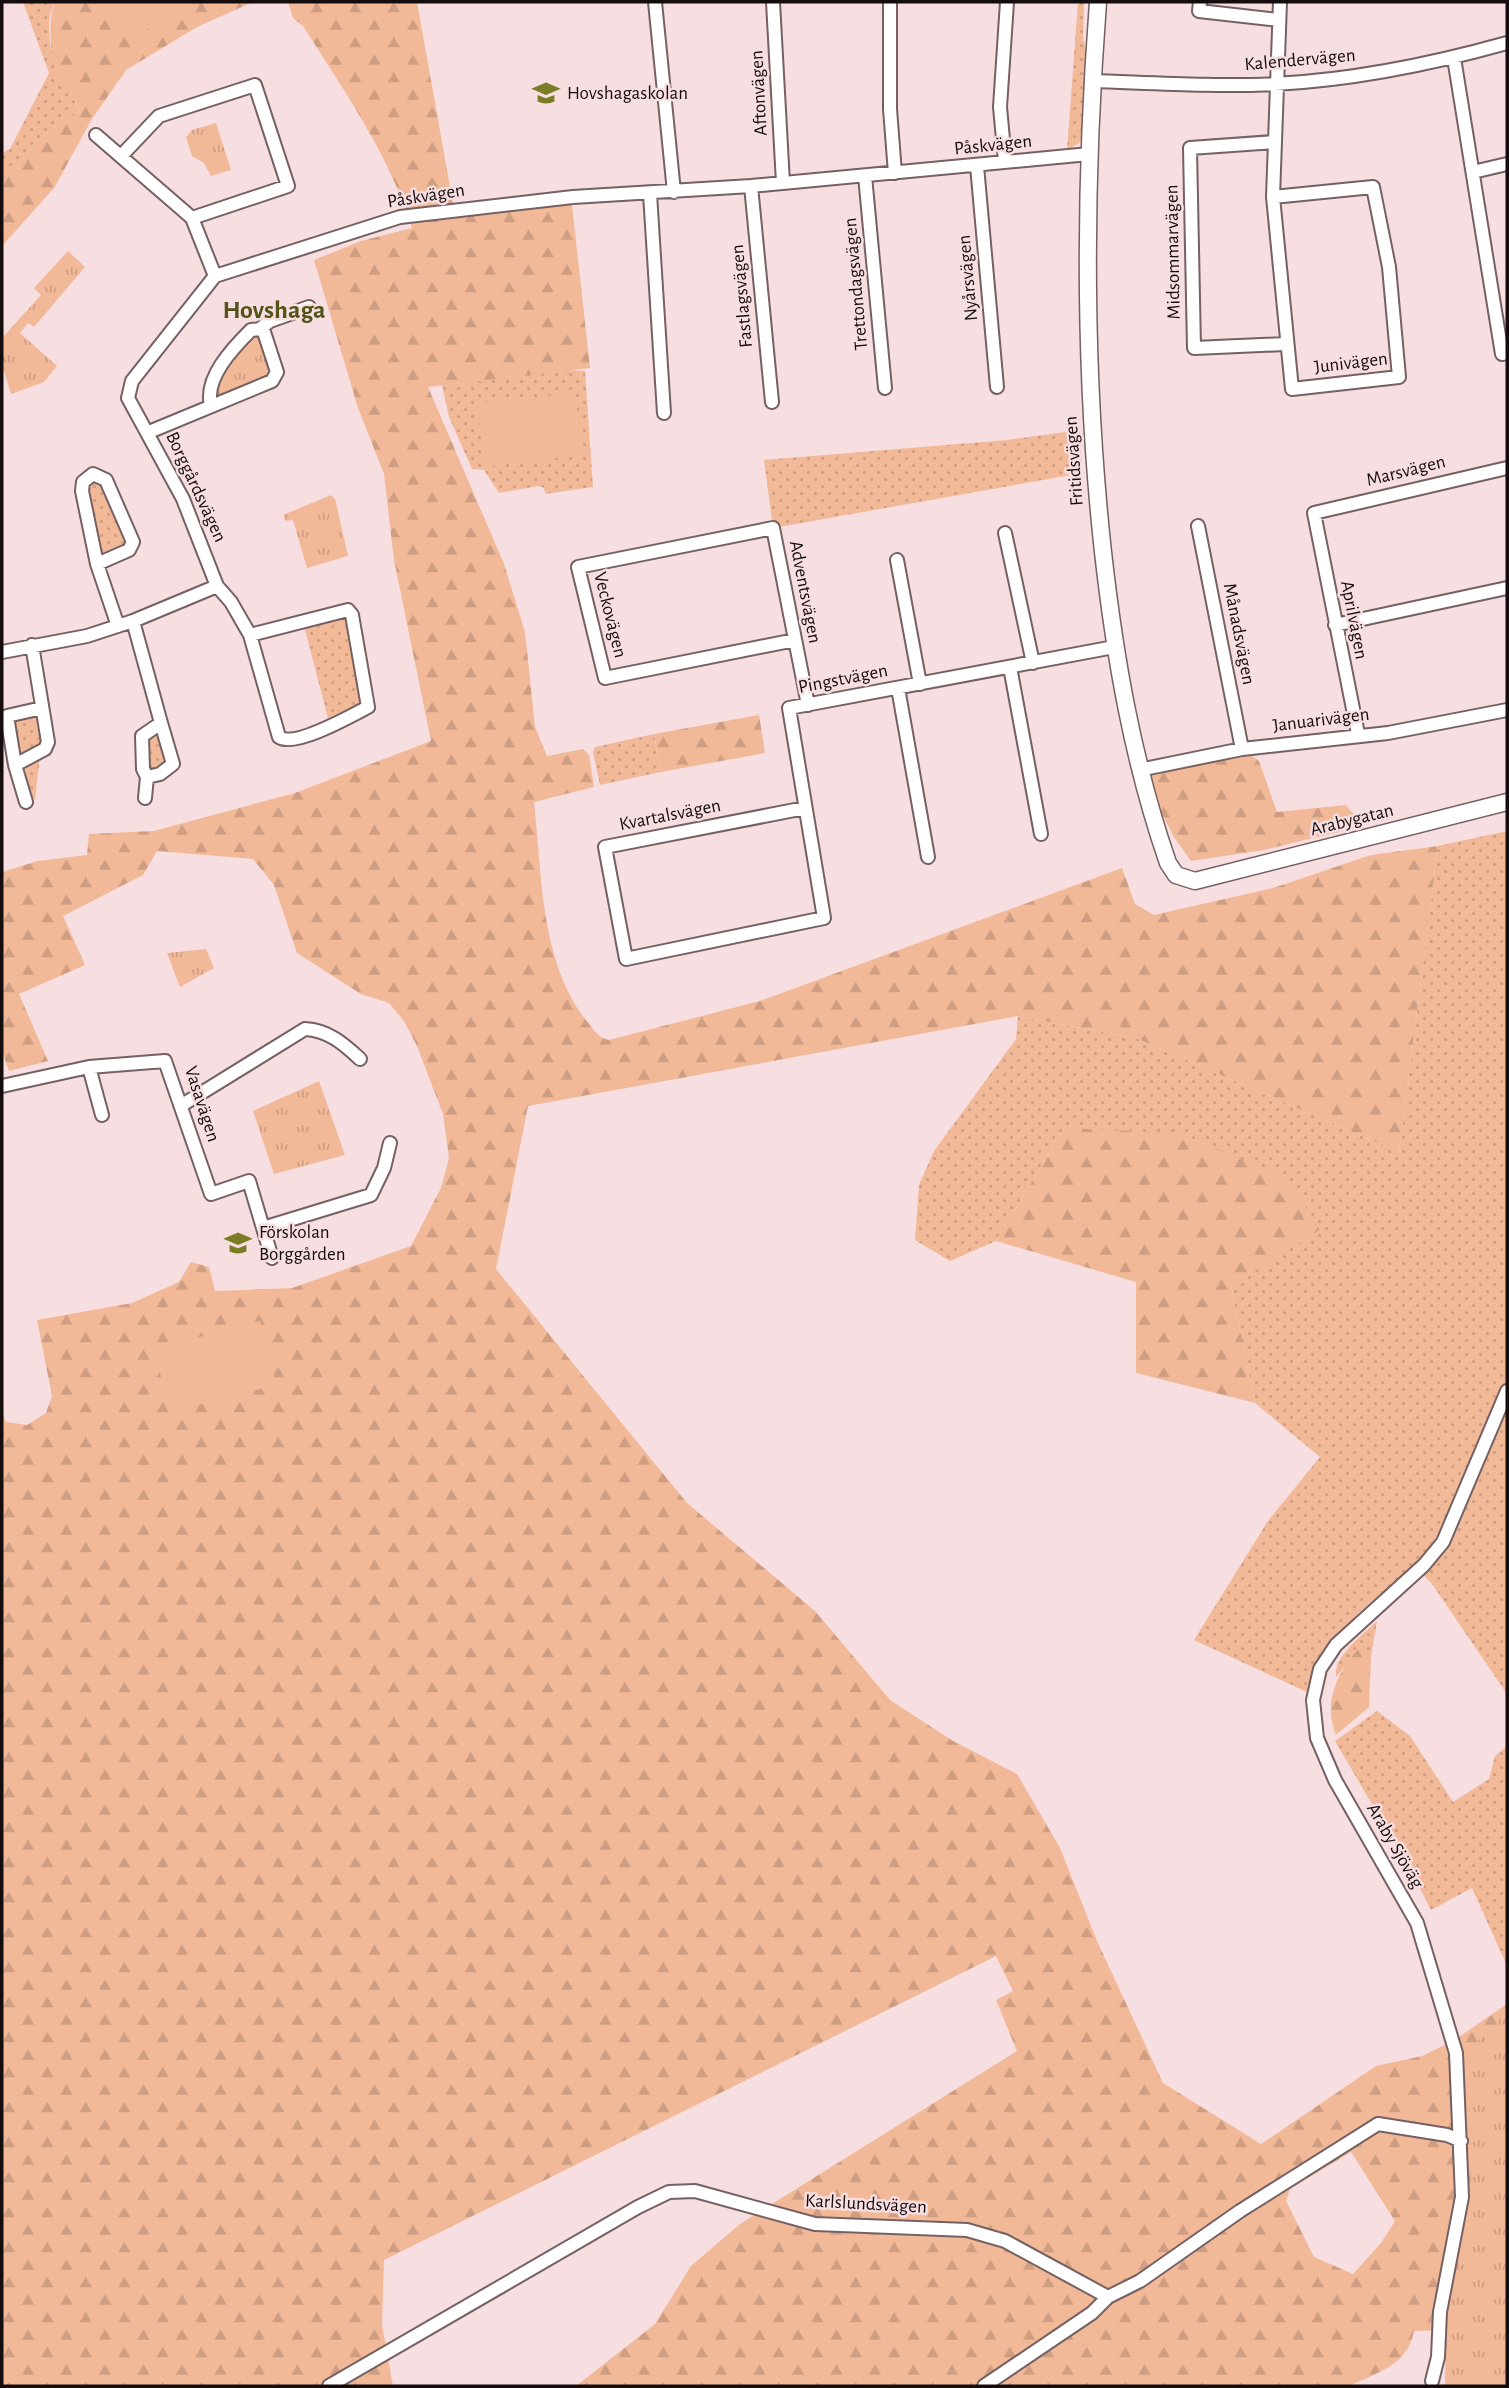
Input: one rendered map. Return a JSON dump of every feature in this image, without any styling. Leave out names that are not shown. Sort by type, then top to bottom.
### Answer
[{"type":"street","points":[[655,2],[674,192]]},
{"type":"street","name":"Aftonvägen","points":[[773,2],[783,183]]},
{"type":"street","points":[[890,2],[891,109],[895,173]]},
{"type":"street","points":[[1005,162],[1000,107],[1007,2]]},
{"type":"street","name":"Fritidsvägen","points":[[1098,2],[1089,154],[1087,353],[1114,647],[1139,770],[1168,863],[1176,875],[1185,879],[1207,878]]},
{"type":"street","points":[[1200,2],[1199,10],[1279,20]]},
{"type":"street","name":"Junivägen","points":[[1273,197],[1373,187],[1389,267],[1399,377],[1292,389],[1285,344],[1273,197],[1280,2]]},
{"type":"street","name":"Kalendervägen","points":[[1092,81],[1276,84],[1344,77],[1454,58],[1507,44]]},
{"type":"street","points":[[1454,58],[1502,354],[1507,353]]},
{"type":"street","points":[[122,155],[159,116],[255,85],[288,186],[192,218]]},
{"type":"street","points":[[96,135],[192,218],[215,276]]},
{"type":"street","name":"Midsommarvägen","points":[[1274,142],[1190,148],[1194,348],[1285,344]]},
{"type":"street","name":"Påskvägen","points":[[215,276],[400,217],[573,197],[751,186],[1089,154]]},
{"type":"street","points":[[1473,172],[1507,164]]},
{"type":"street","name":"Nyårsvägen","points":[[977,166],[997,387]]},
{"type":"street","name":"Trettondagsvägen","points":[[866,176],[885,388]]},
{"type":"street","name":"Fastlagsvägen","points":[[751,186],[772,402]]},
{"type":"street","points":[[650,194],[664,413]]},
{"type":"street","name":"Borggårdsvägen","points":[[215,276],[132,381],[128,398],[149,432],[194,524],[217,586],[231,602],[250,635],[277,733],[282,740],[291,740],[331,726],[368,707],[352,615],[348,610],[250,635]]},
{"type":"street","points":[[211,405],[210,390],[214,375],[248,333],[270,321],[309,307]]},
{"type":"street","points":[[149,432],[276,378],[277,369],[261,328]]},
{"type":"street","name":"Marsvägen","points":[[1314,513],[1507,467]]},
{"type":"street","points":[[97,564],[129,550],[133,542],[106,480],[93,474],[83,482],[82,491],[97,564],[118,626]]},
{"type":"street","name":"Aprilvägen","points":[[1314,513],[1358,734]]},
{"type":"street","name":"Månadsvägen","points":[[1198,526],[1242,749]]},
{"type":"street","name":"Adventsvägen","points":[[773,528],[808,705]]},
{"type":"street","name":"Veckovägen","points":[[773,528],[578,567],[606,678],[794,640]]},
{"type":"street","points":[[1006,533],[1033,663]]},
{"type":"street","points":[[897,560],[919,684]]},
{"type":"street","points":[[2,652],[87,636],[133,621],[217,586]]},
{"type":"street","points":[[1335,625],[1507,588]]},
{"type":"street","points":[[133,621],[173,764],[160,774],[148,777]]},
{"type":"street","points":[[15,765],[47,746],[32,645]]},
{"type":"street","name":"Pingstvägen","points":[[824,918],[789,708],[1114,647]]},
{"type":"street","points":[[1010,667],[1041,834]]},
{"type":"street","points":[[898,688],[928,857]]},
{"type":"street","points":[[26,802],[15,765],[7,716],[41,708]]},
{"type":"street","name":"Januarivägen","points":[[1139,770],[1242,749],[1358,734],[1388,733],[1507,710]]},
{"type":"street","points":[[145,798],[148,777],[143,769],[142,736],[161,723]]},
{"type":"street","name":"Arabygatan","points":[[1207,878],[1507,802]]},
{"type":"street","name":"Kvartalsvägen","points":[[805,808],[605,847],[626,959],[824,918]]},
{"type":"street","points":[[182,1105],[305,1029],[318,1029],[341,1042],[360,1059]]},
{"type":"street","name":"Vasavägen","points":[[2,1086],[89,1067],[165,1061],[211,1194],[250,1181],[263,1228]]},
{"type":"street","points":[[89,1067],[102,1115]]},
{"type":"street","points":[[272,1258],[263,1228],[371,1195],[384,1168],[390,1143]]},
{"type":"street","name":"Araby Sjöväg","points":[[1432,2381],[1438,2357],[1440,2312],[1462,2197],[1456,2053],[1424,1940],[1400,1891],[1335,1780],[1317,1738],[1312,1713],[1320,1669],[1336,1645],[1424,1565],[1443,1542],[1507,1391]]},
{"type":"street","points":[[984,2386],[1092,2314],[1108,2297],[1140,2281],[1240,2211],[1378,2124],[1447,2135],[1461,2141]]},
{"type":"street","name":"Karlslundsvägen","points":[[329,2386],[628,2213],[677,2191],[718,2195],[815,2224],[967,2231],[1005,2241],[1108,2297]]},
{"type":"green space","points":[[23,2],[55,2],[49,28],[53,55],[60,77],[80,111],[38,139],[16,169],[2,169],[2,153],[10,149],[49,73]]},
{"type":"green space","points":[[107,2],[185,2],[189,15],[119,39]]},
{"type":"green space","points":[[253,2],[197,27],[126,70],[92,119],[54,188],[2,246],[2,169],[16,169],[38,139],[80,111],[60,81],[53,59],[51,22],[55,3]]},
{"type":"green space","points":[[288,2],[417,2],[453,204],[571,196],[590,368],[428,387],[504,564],[525,632],[535,727],[547,756],[583,749],[589,755],[594,787],[534,802],[542,887],[551,944],[571,997],[598,1035],[609,1040],[760,1001],[1122,868],[1135,904],[1154,915],[1273,888],[1371,855],[1438,846],[1399,1152],[1138,1039],[1018,1016],[528,1106],[496,1269],[687,1503],[815,1611],[890,1700],[953,1741],[1017,1774],[1060,1848],[1097,1941],[1163,2083],[1261,2144],[1376,2066],[1422,2056],[1453,2041],[1507,2004],[1507,2386],[1448,2330],[1414,2331],[1411,2343],[1398,2360],[1380,2372],[1349,2386],[576,2386],[655,2324],[691,2266],[740,2224],[1017,2051],[996,2000],[1013,1991],[996,1956],[384,2260],[382,2325],[393,2386],[2,2386],[2,1413],[6,1422],[27,1425],[46,1413],[52,1396],[37,1320],[132,1303],[179,1282],[191,1262],[209,1267],[215,1291],[292,1288],[411,1246],[441,1188],[449,1158],[443,1114],[417,1046],[404,1021],[389,1003],[361,994],[297,953],[274,885],[253,859],[157,851],[143,875],[63,916],[85,965],[19,994],[48,1061],[9,1071],[2,1051],[2,872],[38,861],[87,855],[89,834],[154,831],[295,793],[431,741],[394,560],[384,474],[358,408],[314,260],[361,241],[412,228],[391,175],[364,124],[303,26],[293,18]],"holes":[[[1351,2152],[1395,2221],[1381,2243],[1353,2274],[1314,2257],[1286,2201],[1290,2189]]]},
{"type":"green space","points":[[1078,2],[1084,2],[1083,38],[1088,59],[1084,136],[1078,144],[1067,150]]},
{"type":"green space","points":[[216,123],[231,170],[211,176],[204,163],[192,156],[186,137],[192,130]]},
{"type":"green space","points":[[68,251],[85,267],[34,327],[28,323],[20,333],[57,366],[44,382],[11,394],[2,364],[2,338],[41,295],[34,288]]},
{"type":"green space","points":[[256,334],[261,336],[272,368],[268,377],[219,396],[214,390],[216,379]]},
{"type":"green space","points":[[565,370],[585,371],[593,487],[546,494],[543,487],[538,486],[499,493],[484,470],[472,469],[449,417],[442,385]]},
{"type":"green space","points":[[575,393],[583,455],[484,467],[477,403]]},
{"type":"green space","points":[[1080,430],[1082,473],[773,528],[764,460],[1007,440]]},
{"type":"green space","points":[[97,481],[102,483],[127,540],[123,548],[101,554],[86,489]]},
{"type":"green space","points":[[331,495],[335,499],[348,556],[307,568],[293,520],[286,521],[283,515]]},
{"type":"green space","points":[[337,616],[348,618],[361,703],[328,718],[304,626]]},
{"type":"green space","points":[[38,715],[42,742],[24,753],[19,752],[11,723],[15,719]]},
{"type":"green space","points":[[759,715],[765,753],[661,772],[654,734]]},
{"type":"green space","points":[[156,732],[160,734],[168,760],[166,765],[153,770],[149,768],[147,735]]},
{"type":"green space","points":[[654,734],[661,772],[600,785],[593,752],[595,747]]},
{"type":"green space","points":[[1242,749],[1259,761],[1277,812],[1346,805],[1363,826],[1264,850],[1191,861],[1174,837],[1139,770]]},
{"type":"green space","points":[[40,756],[35,800],[29,792],[22,771]]},
{"type":"green space","points":[[1507,831],[1507,1694],[1432,1584],[1415,1566],[1350,1621],[1325,1653],[1309,1693],[1194,1640],[1268,1521],[1320,1457],[1255,1403],[1231,1286],[1266,1263],[1064,1128],[996,1241],[950,1261],[915,1240],[919,1185],[934,1151],[1016,1039],[1018,1016],[1138,1039],[1399,1152],[1438,846]]},
{"type":"green space","points":[[206,949],[214,968],[180,987],[167,953]]},
{"type":"green space","points":[[319,1081],[345,1155],[274,1174],[253,1111]]},
{"type":"green space","points":[[1064,1128],[1176,1133],[1285,1176],[1321,1229],[1231,1286],[1255,1403],[1136,1373],[1136,1282],[996,1241]]},
{"type":"green space","points":[[260,1321],[276,1385],[170,1412],[154,1349]]},
{"type":"green space","points":[[1377,1621],[1371,1657],[1363,1645],[1336,1677],[1336,1669],[1344,1654]]},
{"type":"green space","points":[[1363,1644],[1371,1657],[1369,1707],[1336,1735],[1331,1710],[1335,1686],[1347,1664]]},
{"type":"green space","points":[[1377,1711],[1410,1736],[1453,1802],[1489,1779],[1495,1756],[1507,1746],[1507,1966],[1472,1888],[1431,1910],[1335,1741]]},
{"type":"green space","points":[[1507,2012],[1507,2386],[1445,2386],[1446,2318],[1470,2199],[1471,2163],[1466,2135],[1462,2056]]},
{"type":"place","name":"Hovshagaskolan","points":[[546,93]]},
{"type":"place","name":"Förskolan Borggården","points":[[238,1243]]},
{"type":"district","name":"Hovshaga","points":[[274,310]]}]
